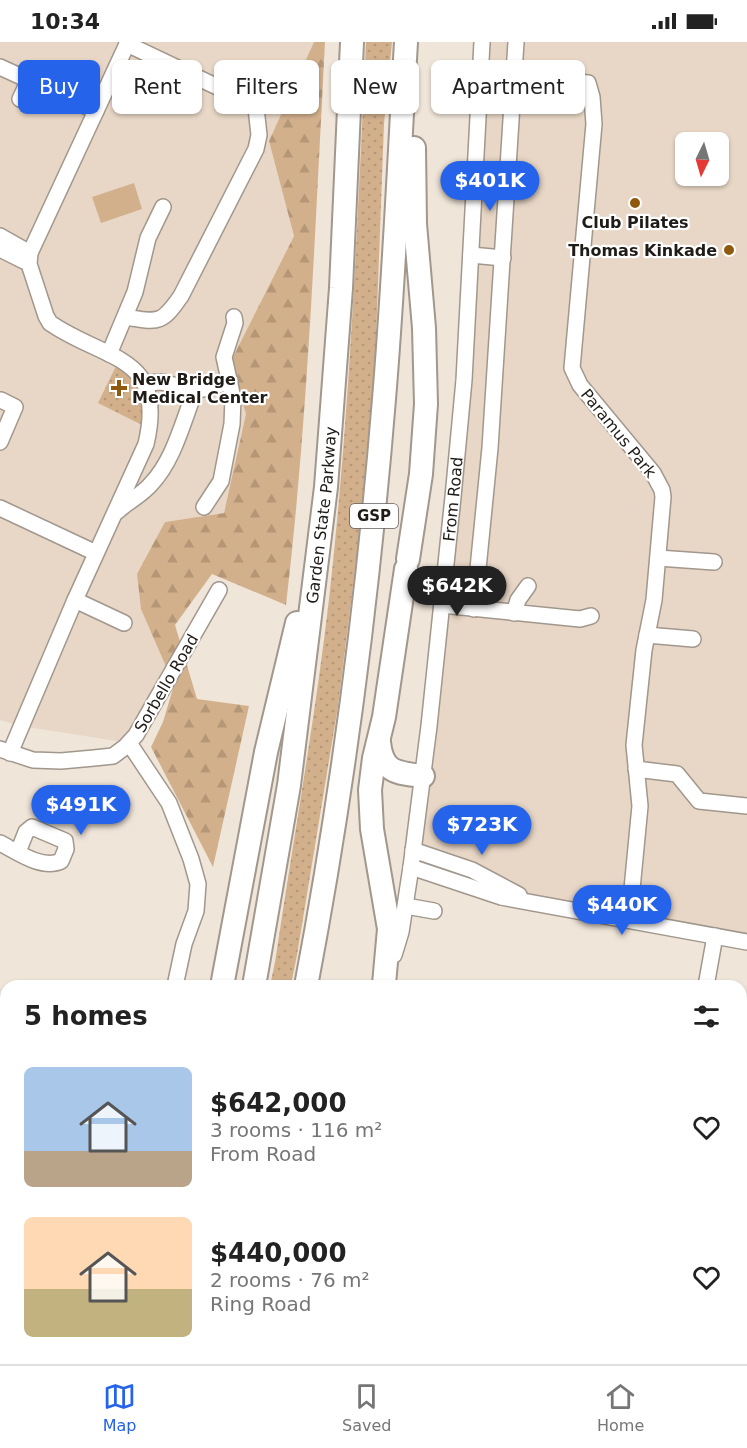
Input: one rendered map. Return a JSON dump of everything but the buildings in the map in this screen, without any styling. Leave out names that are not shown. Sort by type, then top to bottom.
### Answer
[{"type":"highway","name":"Garden State Parkway","points":[[255,980],[276,867],[296,735],[320,546],[341,288],[352,42]]},
{"type":"highway","points":[[384,980],[389,929],[372,836],[371,776],[379,740],[421,474],[426,404],[424,328],[414,204],[414,129],[406,42]]},
{"type":"highway","name":"GSP","points":[[307,980],[345,754],[368,575],[384,397],[406,42]]},
{"type":"highway","points":[[223,980],[264,763],[298,621],[331,430]]},
{"type":"highway","points":[[379,740],[381,757],[388,767],[402,774],[423,776]]},
{"type":"street","name":"From Road","points":[[386,980],[401,932],[406,906],[423,776],[441,605],[464,380],[482,42]]},
{"type":"street","points":[[515,60],[516,42]]},
{"type":"street","points":[[100,102],[128,43],[249,102],[256,108],[258,118],[259,135],[256,149],[182,294],[170,312],[163,319],[146,320],[125,317]]},
{"type":"street","points":[[0,67],[18,75]]},
{"type":"street","name":"Paramus Park","points":[[585,82],[588,82],[591,90],[594,124],[572,368],[580,385],[653,473],[662,490],[663,504],[652,617],[644,650],[634,737],[640,821],[629,920]]},
{"type":"street","points":[[30,259],[95,114]]},
{"type":"street","points":[[474,609],[490,448],[512,114]]},
{"type":"street","points":[[109,354],[137,284],[148,238],[163,207]]},
{"type":"street","points":[[0,236],[30,259],[50,323],[135,369],[145,383],[151,408],[151,424],[146,444],[5,751]]},
{"type":"street","points":[[0,249],[30,259]]},
{"type":"street","points":[[471,255],[503,258]]},
{"type":"street","points":[[204,507],[221,481],[232,424],[233,398],[224,357],[235,323],[234,317]]},
{"type":"street","points":[[145,383],[162,382],[195,391],[230,382]]},
{"type":"street","points":[[114,515],[147,489],[161,471],[195,391]]},
{"type":"street","points":[[0,442],[15,408],[1,400]]},
{"type":"street","points":[[0,508],[96,553]]},
{"type":"street","points":[[658,558],[714,562]]},
{"type":"street","points":[[514,613],[518,600],[528,586]]},
{"type":"street","name":"Sorbello Road","points":[[5,751],[33,759],[61,760],[113,756],[136,735],[219,590]]},
{"type":"street","points":[[75,600],[124,623]]},
{"type":"street","points":[[441,605],[580,619],[591,616]]},
{"type":"street","points":[[648,635],[693,639]]},
{"type":"street","points":[[129,743],[169,803],[191,859],[198,884],[196,911],[184,944],[176,980]]},
{"type":"street","points":[[636,769],[677,774],[699,801],[747,806]]},
{"type":"street","points":[[0,843],[18,852]]},
{"type":"street","points":[[413,850],[472,870],[535,903]]},
{"type":"street","points":[[411,867],[501,897],[747,942]]},
{"type":"street","points":[[406,906],[434,911]]},
{"type":"street","points":[[707,980],[715,936]]},
{"type":"shaded area","name":"New Bridge Medical Center","points":[[0,42],[314,42],[306,60],[214,60],[214,114],[281,114],[269,141],[294,236],[230,363],[246,414],[224,513],[165,522],[171,675],[129,743],[21,726],[0,720]]},
{"type":"shaded area","points":[[482,42],[747,42],[747,942],[535,903],[413,850],[453,497],[477,114],[585,114],[585,60],[481,60]]},
{"type":"green space","points":[[314,42],[325,42],[305,394],[286,605],[212,574],[175,625],[197,699],[249,706],[213,867],[151,747],[163,722],[174,685],[141,609],[137,574],[165,522],[224,513],[246,414],[230,363],[294,236],[269,141],[281,114],[319,114],[319,60],[306,60]]},
{"type":"green space","points":[[366,42],[392,42],[390,60],[365,60]]},
{"type":"green space","points":[[362,114],[385,114],[369,457],[338,706],[292,980],[271,980],[317,690],[329,599],[352,321]]},
{"type":"green space","points":[[134,183],[142,209],[101,223],[92,197]]},
{"type":"green space","points":[[117,364],[122,365],[139,393],[143,408],[142,425],[98,403]]},
{"type":"place","name":"Club Pilates","points":[[635,203]]},
{"type":"place","name":"Thomas Kinkade","points":[[729,250]]},
{"type":"place","name":"New Bridge Medical Center","points":[[119,388]]}]
